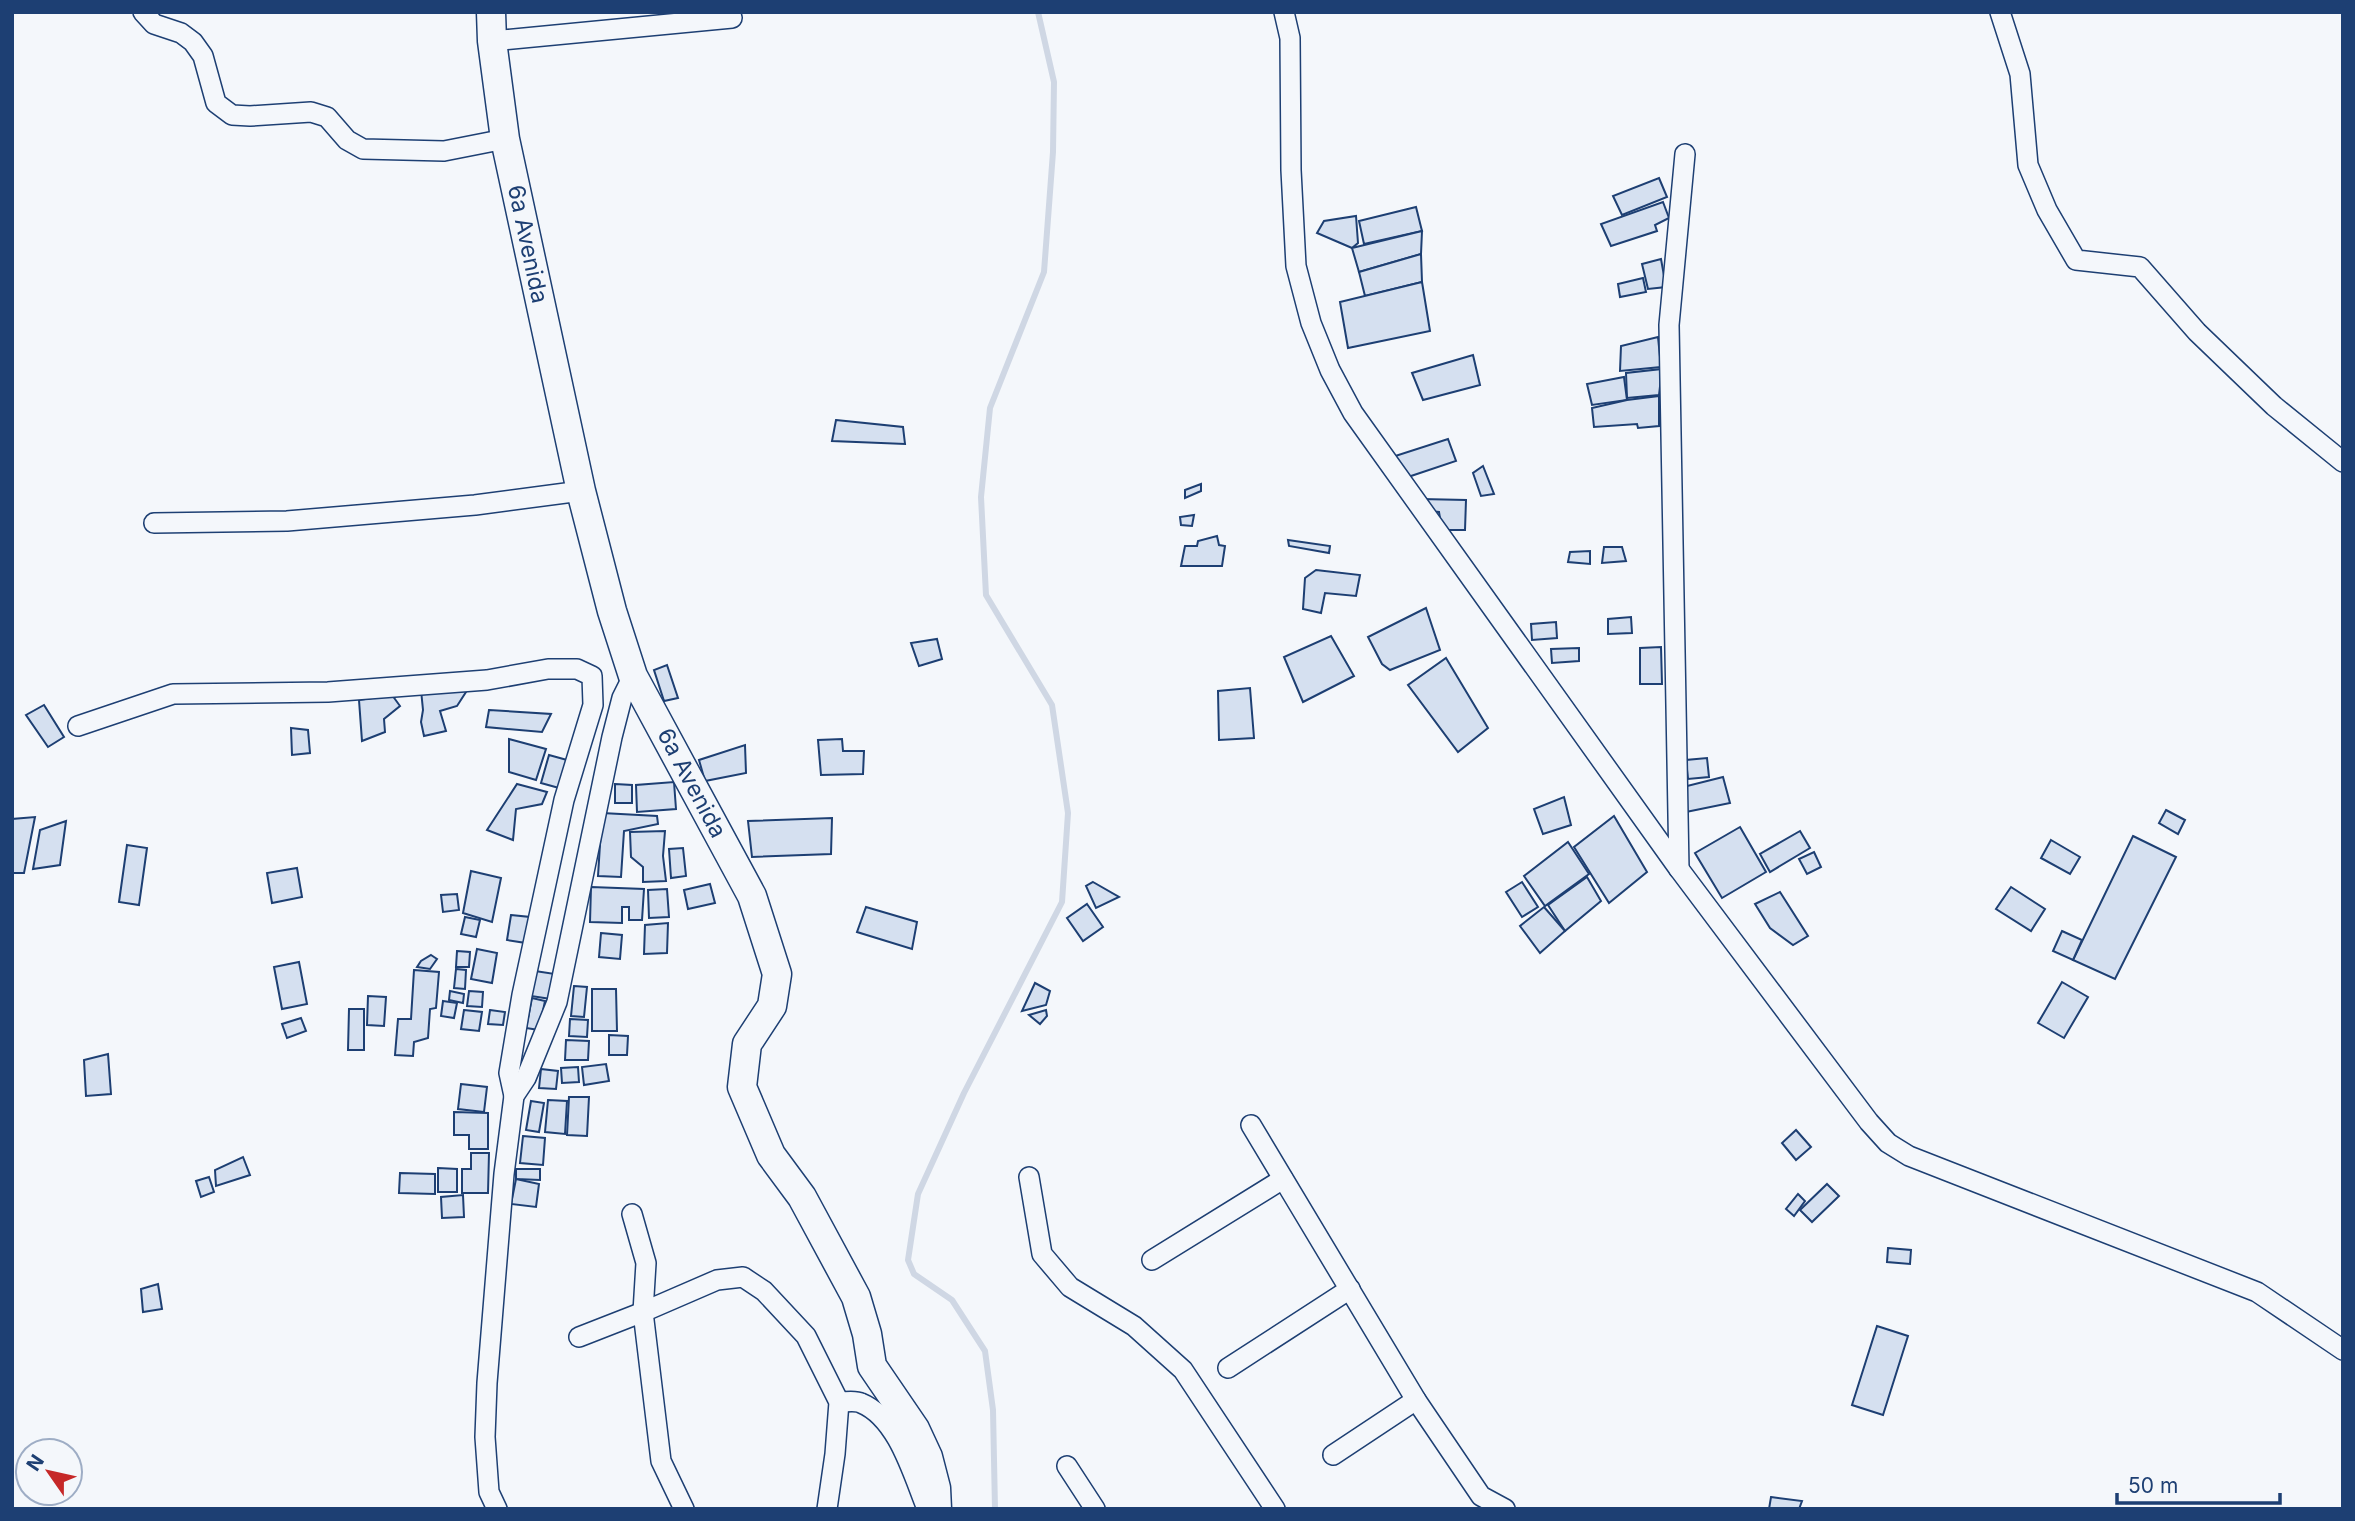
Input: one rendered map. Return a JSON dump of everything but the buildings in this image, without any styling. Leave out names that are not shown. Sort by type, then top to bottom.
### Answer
[{"type":"street","points":[[143,12],[154,24],[181,33],[193,42],[202,56],[216,103],[232,115],[311,112],[327,117],[347,140],[363,149],[444,151],[505,139]]},
{"type":"street","name":"6a Avenida","points":[[491,12],[492,41],[505,139],[581,491],[612,611],[628,687],[752,896],[776,974],[772,1006],[747,1044],[742,1087],[771,1155],[802,1197],[856,1297],[867,1334],[872,1366],[919,1438],[928,1457],[936,1488],[937,1509]]},
{"type":"street","points":[[1284,12],[1290,38],[1291,170],[1296,266],[1311,323],[1330,370],[1353,413],[1679,869],[1869,1122],[1888,1143],[1909,1156],[2257,1292],[2343,1350]]},
{"type":"street","points":[[2000,12],[2020,74],[2028,165],[2047,210],[2076,260],[2140,267],[2197,332],[2264,397],[2343,463]]},
{"type":"street","points":[[492,41],[732,18]]},
{"type":"street","points":[[1679,869],[1669,325],[1685,154]]},
{"type":"street","points":[[154,523],[287,521],[475,505],[581,491]]},
{"type":"street","points":[[78,726],[173,694],[328,692],[486,680],[548,670],[577,669],[592,676],[593,705],[564,800],[522,995],[509,1073],[514,1097],[503,1174],[485,1437],[489,1492],[497,1509]]},
{"type":"street","points":[[593,705],[628,687]]},
{"type":"street","points":[[514,1097],[526,1078],[556,1002],[594,816],[628,687]]},
{"type":"street","points":[[1251,1125],[1477,1502],[1505,1509]]},
{"type":"street","points":[[1029,1177],[1042,1254],[1070,1287],[1134,1325],[1183,1370],[1275,1509]]},
{"type":"street","points":[[1152,1260],[1283,1179]]},
{"type":"street","points":[[632,1214],[646,1263],[643,1312],[661,1461],[684,1509]]},
{"type":"street","points":[[579,1337],[717,1280],[743,1277],[764,1291],[806,1336],[839,1402],[827,1509]]},
{"type":"street","points":[[1228,1368],[1350,1289]]},
{"type":"street","points":[[1333,1455],[1416,1400]]},
{"type":"street","points":[[839,1402],[860,1402],[880,1415],[895,1432],[927,1509]]},
{"type":"street","points":[[1067,1466],[1095,1509]]},
{"type":"waterway","points":[[995,1509],[993,1410],[985,1351],[952,1300],[914,1274],[908,1260],[918,1194],[964,1093],[1062,902],[1068,813],[1052,705],[986,595],[981,497],[990,408],[1044,272],[1053,152],[1054,82],[1038,12]]}]
